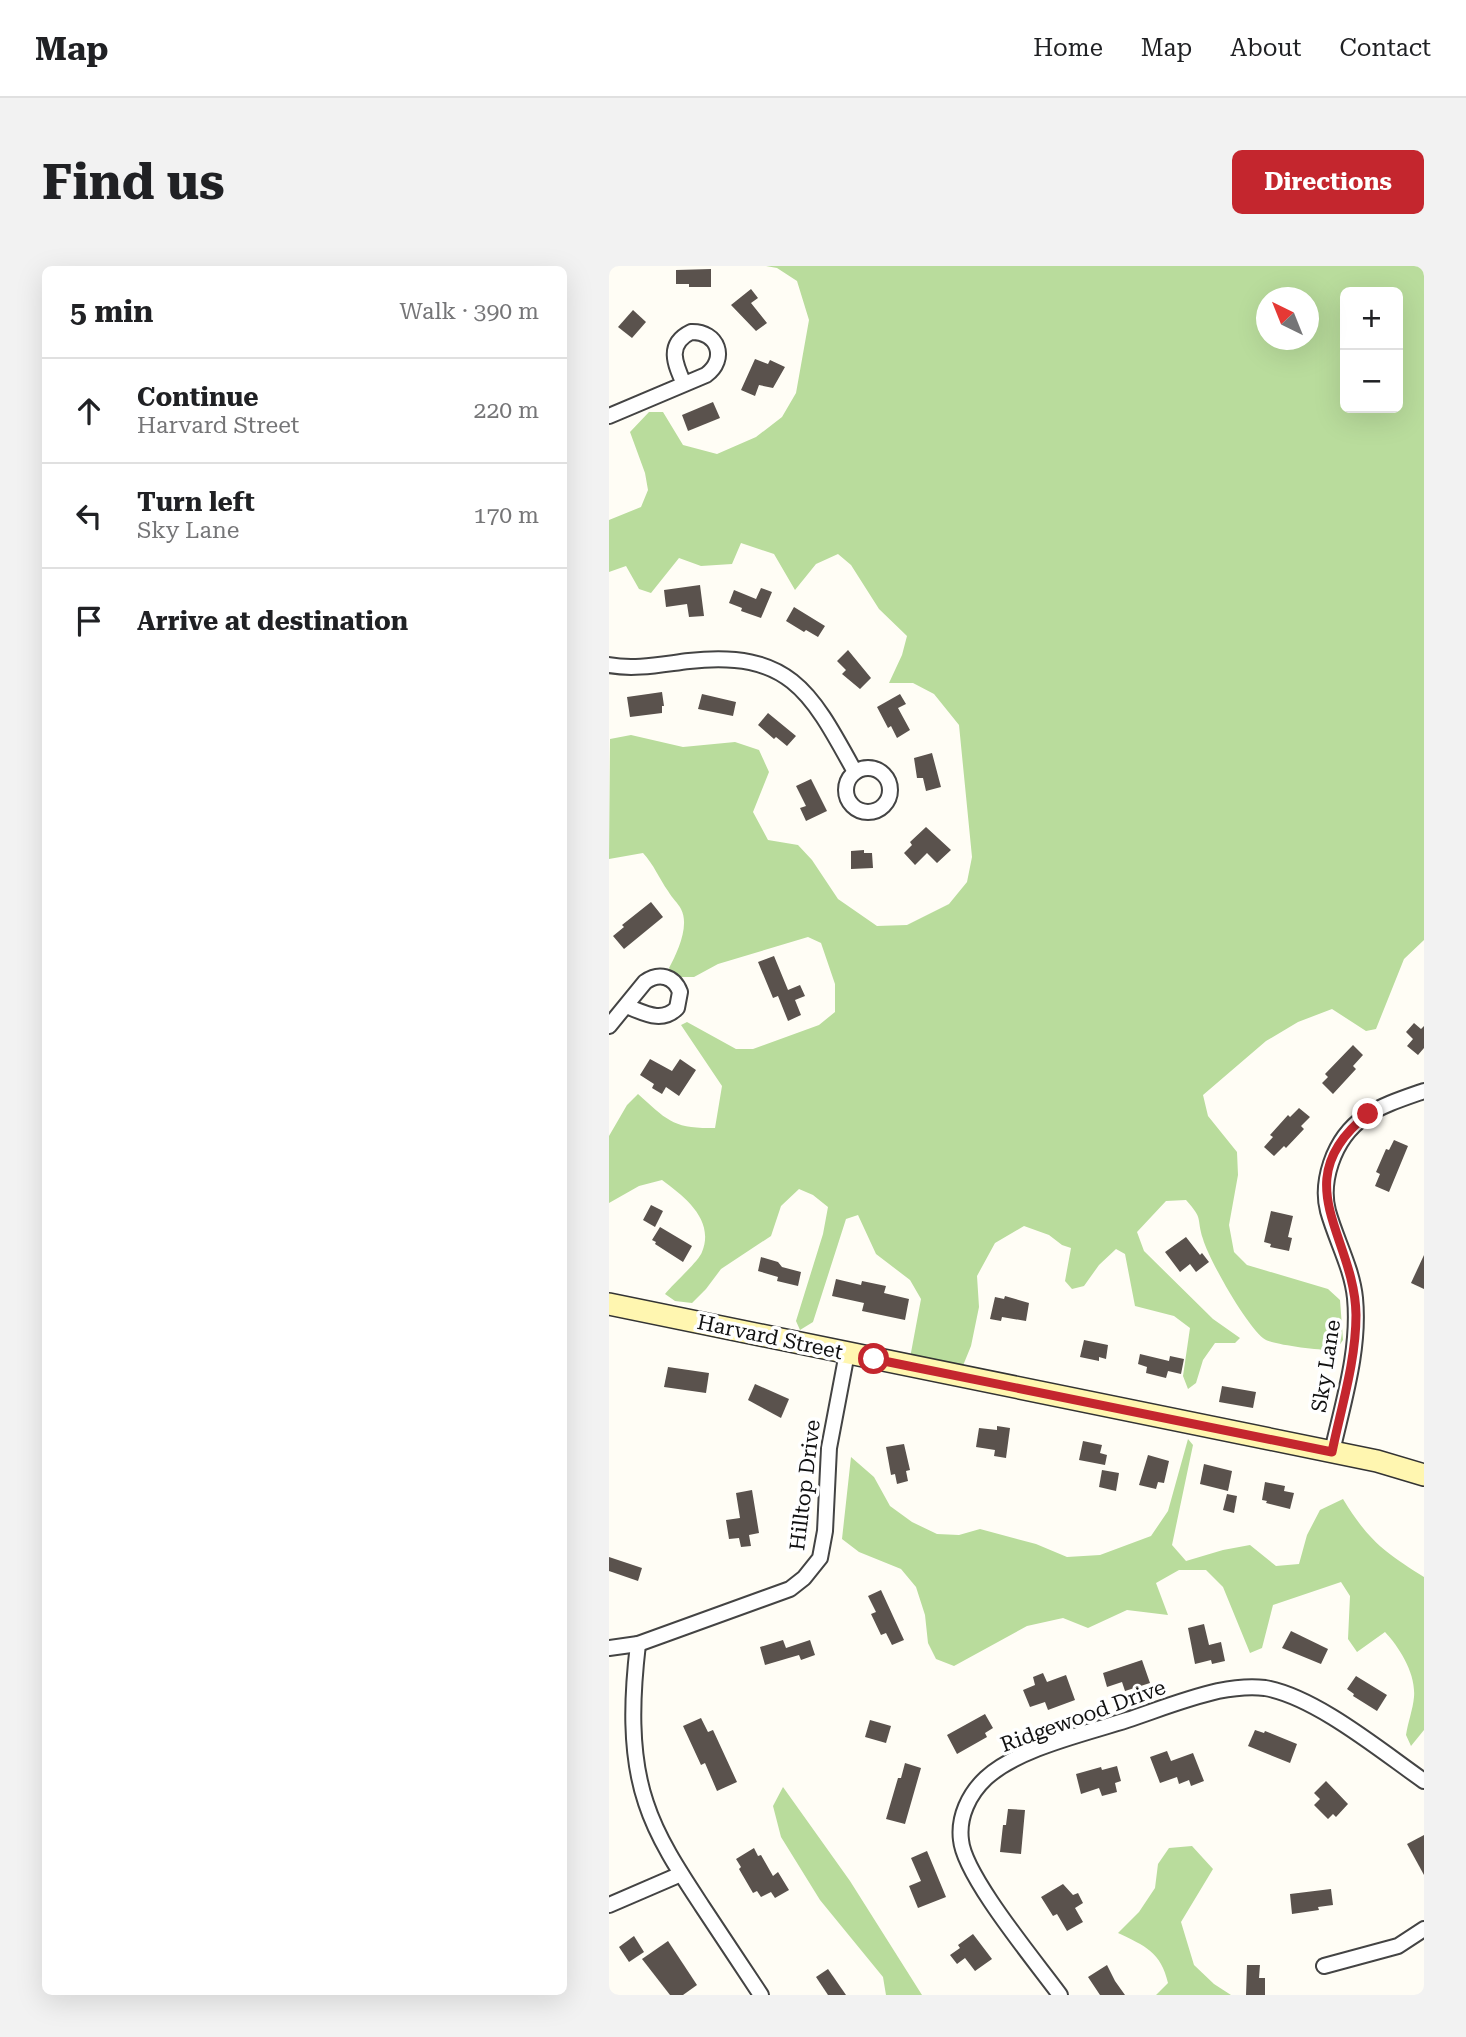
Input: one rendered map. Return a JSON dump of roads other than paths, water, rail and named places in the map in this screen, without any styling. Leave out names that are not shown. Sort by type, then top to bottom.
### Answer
[{"type":"main road","name":"Harvard Street","points":[[609,1304],[1377,1461],[1424,1475]]},
{"type":"street","points":[[609,416],[684,384]]},
{"type":"street","points":[[609,665],[637,667],[725,658],[762,665],[790,681],[811,698],[855,772]]},
{"type":"street","points":[[609,1026],[626,1006]]},
{"type":"street","name":"Sky Lane","points":[[1332,1452],[1353,1350],[1356,1313],[1352,1280],[1328,1210],[1326,1196],[1329,1169],[1343,1137],[1355,1124],[1382,1106],[1424,1091]]},
{"type":"street","name":"Hilltop Drive","points":[[609,1648],[638,1644],[790,1589],[804,1578],[820,1558],[825,1531],[828,1448],[847,1353]]},
{"type":"street","points":[[638,1644],[633,1684],[639,1780],[646,1805],[681,1874],[761,1995]]},
{"type":"street","name":"Ridgewood Drive","points":[[1060,1995],[983,1889],[963,1854],[960,1829],[966,1806],[978,1787],[1005,1765],[1048,1746],[1198,1696],[1247,1687],[1280,1692],[1309,1705],[1351,1730],[1424,1781]]},
{"type":"street","points":[[609,1905],[681,1874]]},
{"type":"street","points":[[1324,1966],[1398,1946],[1424,1929]]}]
